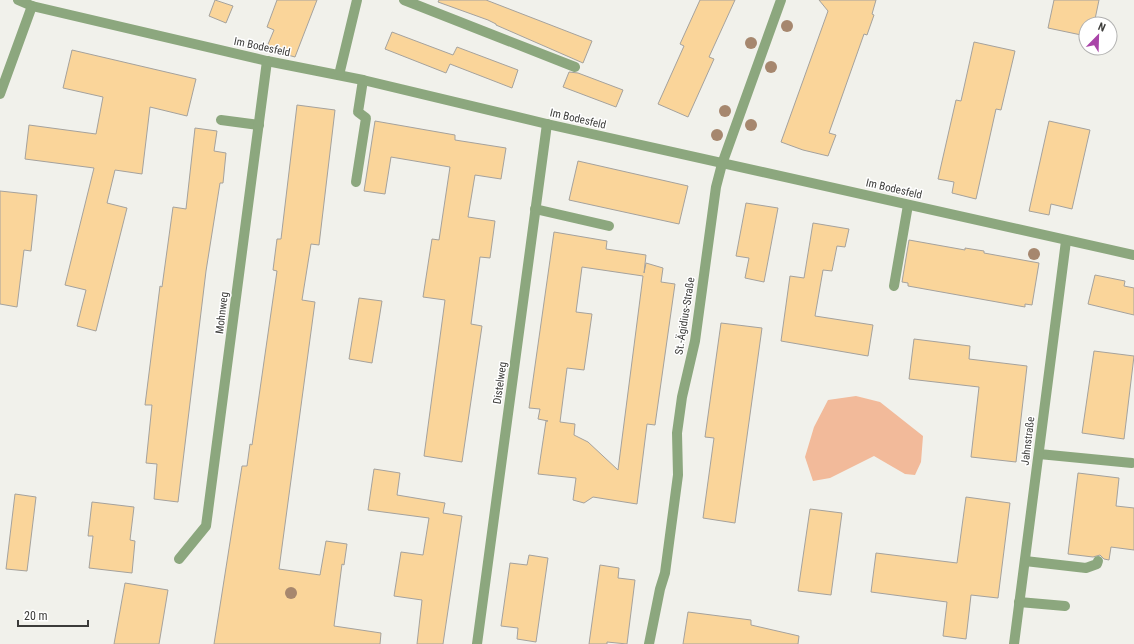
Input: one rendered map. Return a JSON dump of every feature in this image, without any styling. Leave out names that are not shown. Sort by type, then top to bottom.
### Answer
[{"type":"street","name":"Im Bodesfeld","points":[[18,0],[32,6],[267,61],[363,80],[722,164],[1134,256]]},
{"type":"street","points":[[339,75],[357,0]]},
{"type":"street","points":[[404,0],[575,66]]},
{"type":"street","name":"St.-Ägidius-Straße","points":[[649,644],[660,589],[665,573],[678,475],[677,433],[682,397],[695,341],[703,290],[708,234],[716,187],[722,164],[781,0]]},
{"type":"street","points":[[0,94],[32,6]]},
{"type":"street","name":"Mohnweg","points":[[179,559],[206,526],[267,61]]},
{"type":"street","points":[[356,182],[366,118],[358,112],[363,80]]},
{"type":"street","points":[[221,120],[259,125]]},
{"type":"street","name":"Distelweg","points":[[477,644],[547,124]]},
{"type":"street","points":[[894,286],[908,205]]},
{"type":"street","points":[[535,209],[609,226]]},
{"type":"street","name":"Jahnstraße","points":[[1014,644],[1066,241]]},
{"type":"street","points":[[1039,454],[1132,463]]},
{"type":"street","points":[[1025,561],[1086,568],[1097,564],[1098,561]]},
{"type":"street","points":[[1019,602],[1065,606]]},
{"type":"shaded area","points":[[856,396],[880,402],[923,436],[921,462],[915,475],[905,474],[874,456],[830,478],[813,481],[805,457],[814,427],[828,400]]},
{"type":"building","points":[[215,0],[233,6],[226,23],[209,16]]},
{"type":"building","points":[[277,0],[317,0],[295,57],[266,49],[274,30],[267,27]]},
{"type":"building","points":[[439,0],[486,0],[592,41],[583,63],[496,25],[488,20],[438,2]]},
{"type":"building","points":[[700,0],[735,0],[709,57],[714,59],[688,117],[658,104],[684,46],[680,44]]},
{"type":"building","points":[[819,0],[876,0],[872,14],[874,15],[867,35],[864,34],[829,133],[836,135],[828,156],[803,150],[781,142],[828,11]]},
{"type":"building","points":[[1054,0],[1099,0],[1096,16],[1078,16],[1078,34],[1048,28]]},
{"type":"building","points":[[392,32],[453,55],[457,47],[518,70],[512,88],[450,64],[446,73],[385,49]]},
{"type":"building","points":[[974,42],[1015,51],[1001,110],[996,109],[976,199],[952,193],[954,182],[938,179],[956,100],[961,101]]},
{"type":"building","points":[[72,50],[196,79],[187,116],[150,107],[142,174],[115,170],[107,203],[127,208],[96,331],[77,326],[86,290],[65,285],[94,168],[25,159],[29,125],[96,134],[103,97],[63,88]]},
{"type":"building","points":[[569,72],[578,73],[623,90],[616,107],[563,87]]},
{"type":"building","points":[[297,105],[335,110],[319,245],[311,244],[302,300],[315,302],[279,569],[320,575],[326,541],[347,544],[344,565],[342,564],[334,626],[381,633],[380,644],[214,644],[242,466],[247,466],[250,444],[252,445],[277,271],[273,270],[277,239],[281,239]]},
{"type":"building","points":[[375,121],[455,135],[455,140],[506,148],[501,179],[475,175],[468,217],[495,221],[490,258],[480,257],[471,324],[482,326],[462,462],[424,456],[445,300],[423,297],[432,239],[439,240],[450,167],[391,157],[385,194],[364,191]]},
{"type":"building","points":[[1049,121],[1090,130],[1072,209],[1051,204],[1049,215],[1029,211]]},
{"type":"building","points":[[195,128],[217,131],[214,151],[226,153],[223,183],[220,183],[206,271],[178,502],[154,499],[157,464],[146,463],[152,405],[145,405],[160,286],[162,287],[173,207],[186,209]]},
{"type":"building","points":[[578,161],[688,186],[679,224],[569,200]]},
{"type":"building","points":[[0,191],[37,195],[31,251],[24,250],[17,307],[0,304]]},
{"type":"building","points":[[746,203],[778,208],[764,282],[745,278],[749,258],[736,256]]},
{"type":"building","points":[[813,223],[849,229],[845,247],[837,246],[832,271],[823,270],[815,316],[873,325],[868,356],[781,341],[790,276],[804,278]]},
{"type":"building","points":[[554,232],[607,241],[606,249],[646,255],[644,273],[646,263],[663,268],[661,282],[675,284],[655,425],[647,424],[637,504],[593,497],[584,503],[573,500],[576,478],[538,474],[546,421],[548,421],[538,419],[540,409],[529,408]],"holes":[[[582,267],[643,276],[618,470],[588,442],[574,435],[575,424],[560,422],[567,368],[584,370],[592,314],[576,312]]]},
{"type":"building","points":[[909,240],[965,250],[965,248],[984,251],[984,253],[1039,263],[1032,305],[1025,304],[1025,307],[908,286],[908,283],[902,282]]},
{"type":"building","points":[[1095,275],[1125,281],[1124,286],[1134,288],[1134,315],[1088,304]]},
{"type":"building","points":[[359,298],[382,301],[372,363],[349,359]]},
{"type":"building","points":[[721,323],[762,328],[735,523],[703,518],[714,438],[705,437]]},
{"type":"building","points":[[914,339],[970,346],[969,359],[1027,366],[1016,462],[971,457],[979,387],[909,379]]},
{"type":"building","points":[[1094,351],[1134,356],[1124,439],[1082,433]]},
{"type":"building","points":[[374,469],[400,473],[397,495],[445,503],[443,513],[462,516],[443,644],[417,644],[422,600],[394,596],[401,552],[423,555],[429,518],[368,510]]},
{"type":"building","points":[[1078,473],[1119,478],[1116,506],[1134,508],[1134,550],[1111,547],[1109,560],[1104,559],[1100,555],[1093,557],[1068,554]]},
{"type":"building","points":[[15,494],[36,497],[27,571],[6,569]]},
{"type":"building","points":[[966,497],[1010,503],[998,598],[971,595],[966,639],[943,636],[947,602],[871,592],[876,553],[957,563]]},
{"type":"building","points":[[92,502],[134,507],[130,540],[135,541],[132,573],[89,568],[93,536],[88,536]]},
{"type":"building","points":[[810,509],[842,513],[831,595],[798,591]]},
{"type":"building","points":[[529,555],[548,558],[536,642],[517,639],[518,628],[501,626],[510,563],[527,565]]},
{"type":"building","points":[[600,565],[619,568],[618,578],[635,580],[627,644],[607,642],[607,644],[589,644]]},
{"type":"building","points":[[125,583],[168,590],[159,644],[114,644]]},
{"type":"building","points":[[688,612],[751,620],[751,625],[799,636],[798,644],[683,644]]}]
